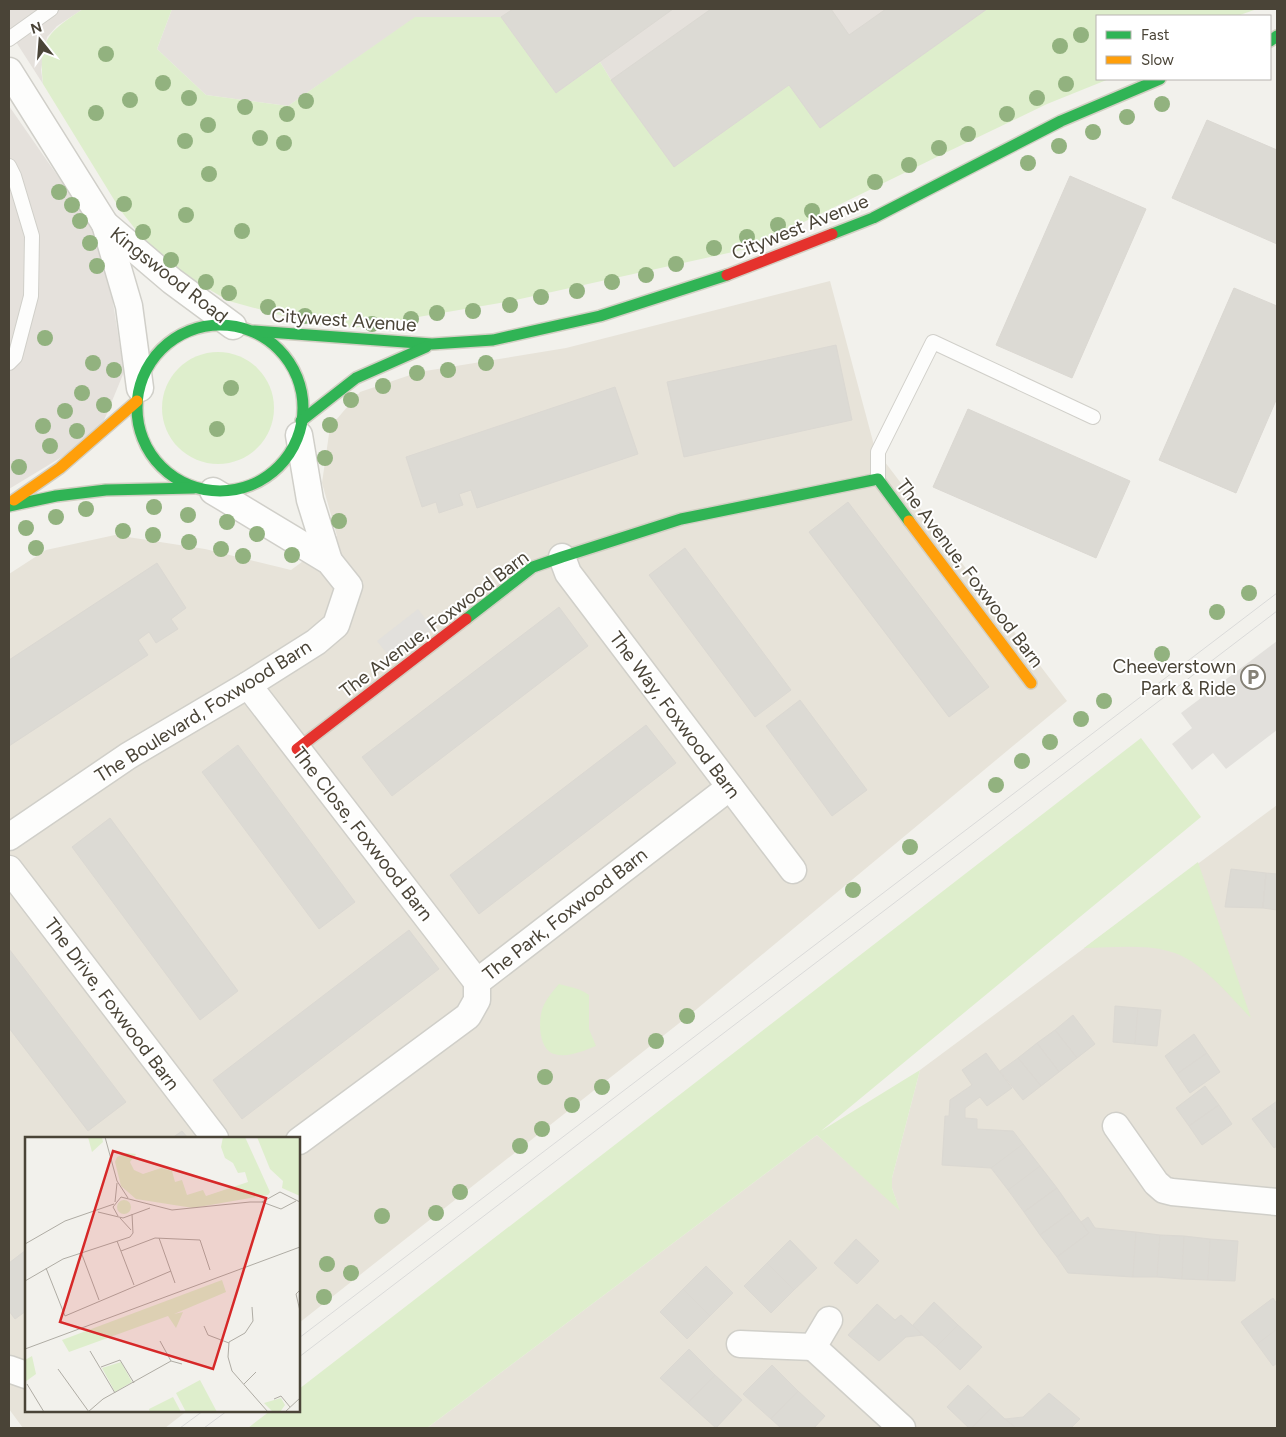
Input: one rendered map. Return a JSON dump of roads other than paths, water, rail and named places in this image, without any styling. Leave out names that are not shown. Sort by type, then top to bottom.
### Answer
[{"type":"main road","name":"Citywest Avenue","points":[[243,328],[432,344],[493,340],[600,316],[728,275],[872,218],[1061,121],[1158,80]]},
{"type":"main road","points":[[9,505],[56,496],[106,490],[239,489],[263,479],[284,461],[300,428],[303,405],[298,378],[281,352],[243,328],[204,326],[177,336],[157,354],[143,376],[138,395],[139,427],[148,451],[165,471],[180,480],[205,489]]},
{"type":"main road","name":"Citywest Avenue","points":[[300,428],[356,378],[432,344]]},
{"type":"main road","points":[[9,505],[60,468],[138,395]]},
{"type":"main road","name":"The Avenue, Foxwood Barn","points":[[297,749],[533,567],[562,556],[681,519],[878,479],[1031,683]]},
{"type":"street","name":"Kingswood Road","points":[[9,71],[105,224],[129,306],[138,395]]},
{"type":"street","name":"Kingswood Road","points":[[105,224],[172,281],[243,328]]},
{"type":"street","name":"The Boulevard, Foxwood Barn","points":[[300,428],[310,500],[329,561]]},
{"type":"street","name":"The Boulevard, Foxwood Barn","points":[[9,837],[128,756],[248,685],[316,642],[336,625],[349,586],[329,561],[205,489]]},
{"type":"street","name":"The Way, Foxwood Barn","points":[[562,556],[568,573],[794,870]]},
{"type":"street","name":"The Close, Foxwood Barn","points":[[248,685],[477,982]]},
{"type":"street","name":"The Park, Foxwood Barn","points":[[300,1140],[468,1016],[477,1000],[477,982],[730,786]]},
{"type":"street","name":"The Drive, Foxwood Barn","points":[[9,870],[214,1137]]},
{"type":"street","points":[[1116,1126],[1156,1183],[1164,1190],[1220,1198],[1277,1202]]},
{"type":"street","points":[[813,1347],[829,1320]]},
{"type":"street","points":[[740,1344],[813,1347],[902,1428]]},
{"type":"street","points":[[9,1369],[25,1375]]},
{"type":"lane","points":[[9,39],[51,9]]},
{"type":"lane","points":[[9,166],[14,176],[32,236],[31,296],[16,357],[9,363]]},
{"type":"lane","points":[[878,479],[878,452],[933,342],[1094,417]]},
{"type":"tram line","points":[[300,1337],[1277,593]]},
{"type":"tram line","points":[[300,1356],[1277,611]]},
{"type":"tram line","points":[[180,1428],[202,1412]]},
{"type":"tram line","points":[[204,1428],[226,1412]]},
{"type":"place","name":"Cheeverstown Park & Ride","points":[[1253,677]]}]
